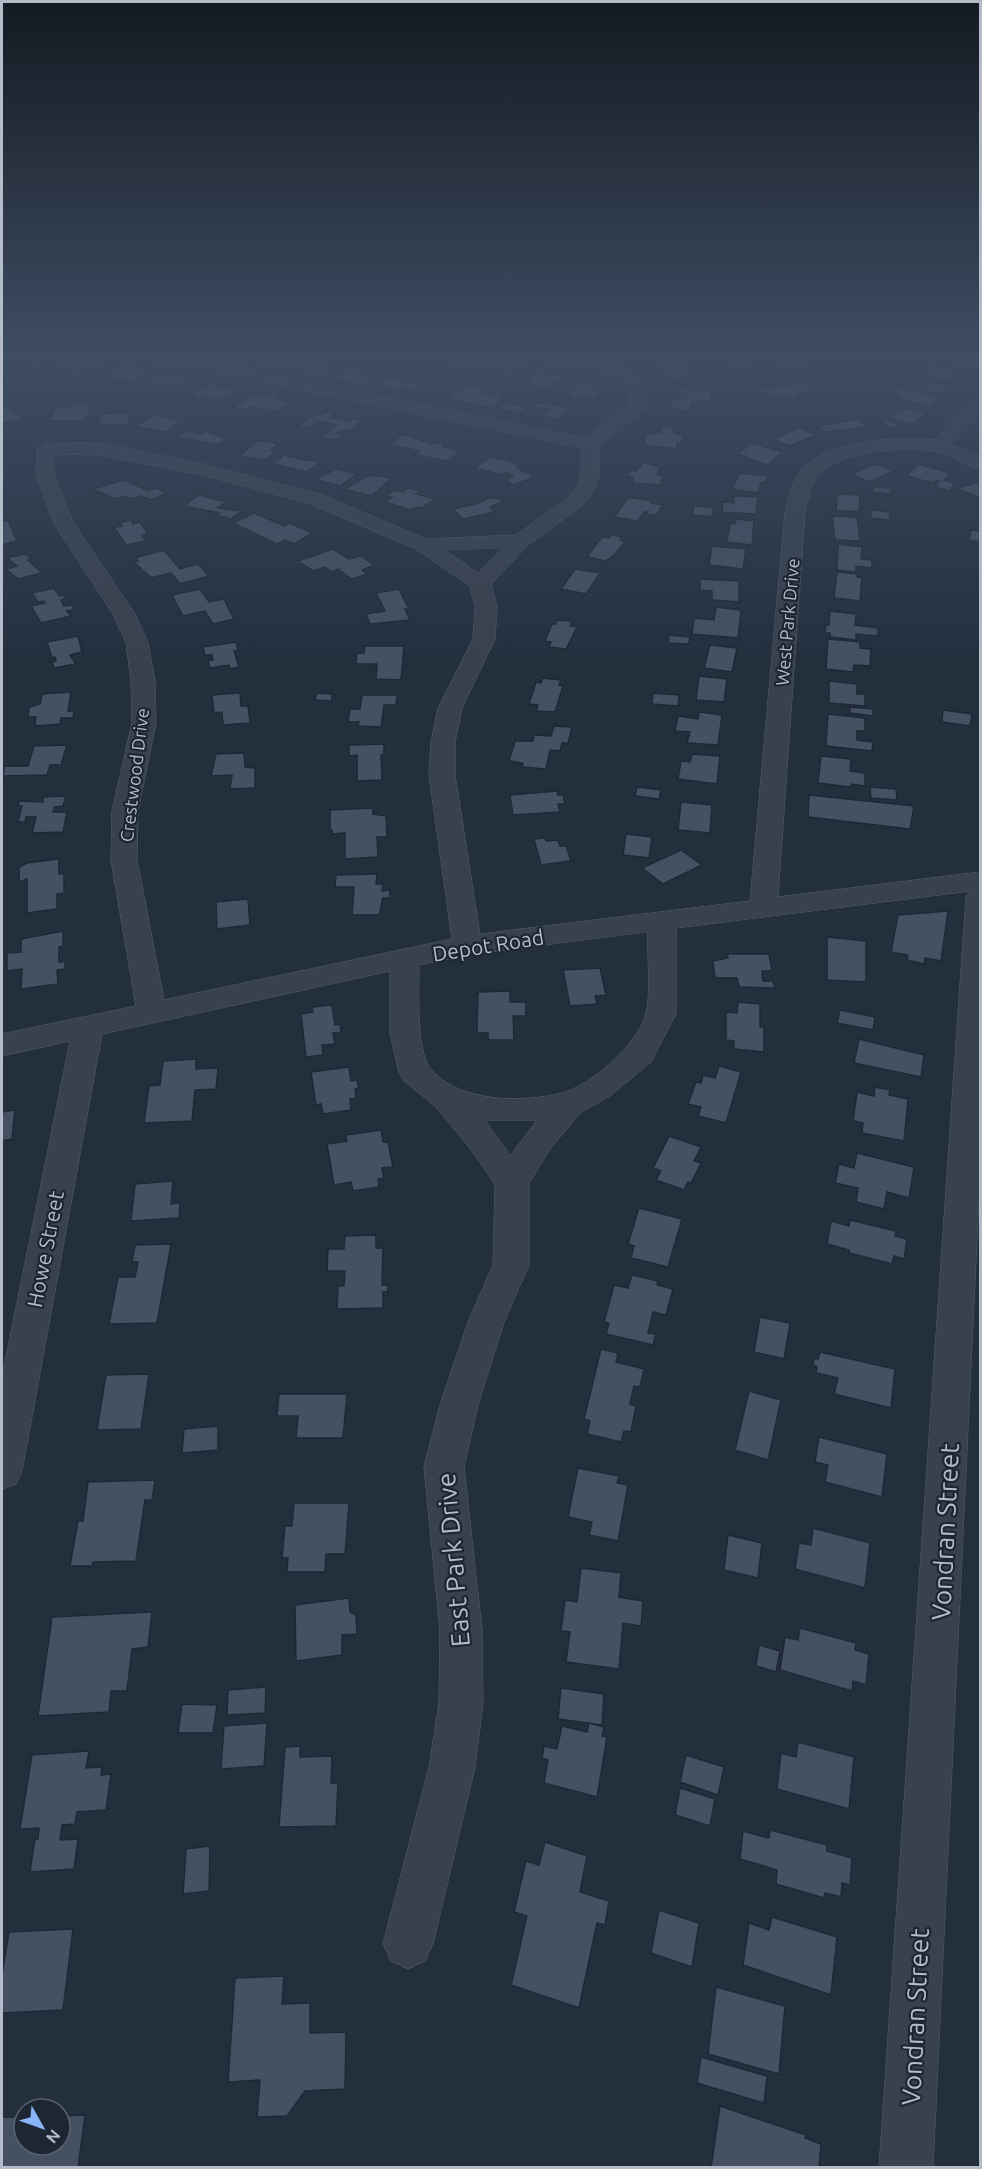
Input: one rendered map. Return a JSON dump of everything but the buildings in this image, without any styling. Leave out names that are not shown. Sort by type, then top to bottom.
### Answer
[{"type":"street","name":"Crestwood Drive","points":[[46,457],[45,475],[63,522],[124,614],[136,643],[143,681],[144,723],[125,811],[124,860],[152,1013]]},
{"type":"street","name":"Crestwood Drive","points":[[140,457],[204,470],[315,499],[423,545],[480,583]]},
{"type":"street","points":[[467,945],[447,825],[442,764],[443,742],[450,708],[484,639],[486,608],[480,583],[521,541],[572,504],[586,489],[590,475],[591,457]]},
{"type":"street","name":"West Park Drive","points":[[764,908],[795,512],[801,486],[813,469],[834,457]]},
{"type":"street","points":[[967,457],[981,463]]},
{"type":"street","name":"Crestwood Drive","points":[[423,545],[521,541]]},
{"type":"street","name":"Depot Road","points":[[2,1045],[467,945],[981,881]]},
{"type":"street","name":"Vondran Street","points":[[906,2168],[969,1337],[981,897]]},
{"type":"street","name":"East Park Drive","points":[[408,1944],[452,1767],[461,1704],[461,1630],[444,1467],[459,1405],[476,1353],[511,1265],[513,1182],[538,1140],[570,1104],[599,1088],[640,1054],[661,1014],[662,921]]},
{"type":"street","name":"East Park Drive","points":[[404,958],[405,1033],[415,1073],[446,1098],[481,1138],[513,1182]]},
{"type":"street","name":"Howe Street","points":[[2,1471],[88,1028]]},
{"type":"street","name":"East Park Drive","points":[[446,1098],[473,1108],[517,1110],[570,1104]]}]
